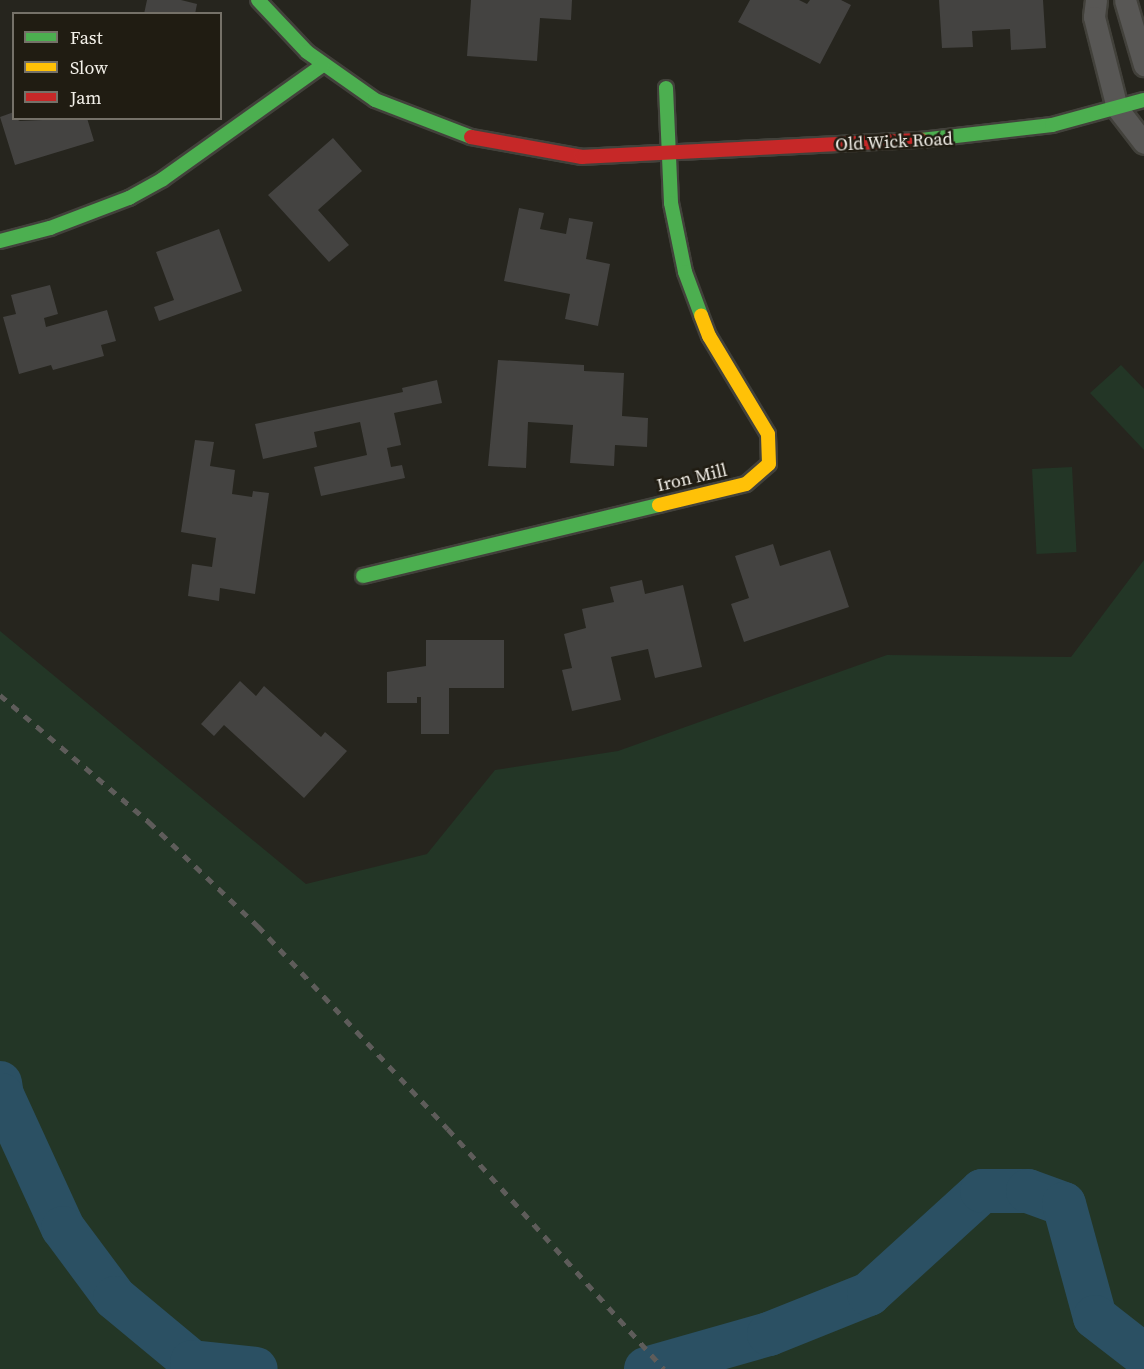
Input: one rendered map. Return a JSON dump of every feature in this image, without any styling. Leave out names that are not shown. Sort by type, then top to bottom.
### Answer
[{"type":"street","name":"Old Wick Road","points":[[258,0],[323,64],[375,100],[476,139],[582,157],[963,138],[1052,125],[1144,100]]},
{"type":"street","points":[[1096,0],[1094,16],[1117,108],[1144,143]]},
{"type":"street","points":[[1125,0],[1144,65]]},
{"type":"street","points":[[0,241],[50,228],[137,193],[163,179],[323,64]]},
{"type":"street","points":[[666,88],[669,154]]},
{"type":"street","name":"Iron Mill","points":[[363,576],[746,484],[769,464],[768,434],[709,336],[695,304],[671,203],[669,154]]},
{"type":"green space","points":[[1121,365],[1144,389],[1144,450],[1090,393]]},
{"type":"green space","points":[[1072,467],[1076,552],[1037,554],[1032,469]]},
{"type":"green space","points":[[1144,560],[1144,1369],[0,1369],[0,631],[306,884],[427,854],[495,770],[618,751],[887,655],[1071,657]]},
{"type":"building","points":[[147,0],[181,0],[197,4],[195,12],[144,12]]},
{"type":"building","points":[[471,0],[572,0],[571,20],[540,18],[537,61],[467,56]]},
{"type":"building","points":[[750,0],[799,0],[807,4],[810,0],[841,0],[851,5],[820,64],[738,22]]},
{"type":"building","points":[[939,0],[1043,0],[1046,48],[1011,50],[1010,29],[972,31],[973,47],[942,48]]},
{"type":"building","points":[[12,113],[12,120],[20,121],[88,120],[94,141],[15,165],[0,117]]},
{"type":"building","points":[[333,138],[362,171],[318,210],[349,245],[329,262],[268,195]]},
{"type":"building","points":[[519,208],[544,213],[540,229],[566,234],[569,218],[593,222],[586,259],[610,264],[598,326],[565,319],[570,294],[504,281]]},
{"type":"building","points":[[219,229],[242,291],[159,321],[154,307],[174,300],[156,252]]},
{"type":"building","points":[[50,285],[58,314],[44,318],[46,327],[107,310],[116,341],[101,345],[104,356],[53,370],[51,365],[19,374],[3,317],[16,314],[11,295]]},
{"type":"building","points":[[498,360],[584,365],[584,371],[624,373],[622,416],[648,418],[647,447],[615,445],[614,466],[570,463],[573,425],[528,422],[526,468],[488,466]]},
{"type":"building","points":[[437,380],[442,403],[394,413],[401,445],[387,448],[391,467],[402,465],[405,478],[321,496],[314,467],[367,455],[360,422],[314,432],[317,447],[263,459],[255,424],[403,392],[402,388]]},
{"type":"building","points":[[195,440],[214,442],[210,466],[235,470],[232,494],[252,497],[253,491],[269,493],[255,594],[220,588],[219,601],[188,596],[192,564],[212,567],[216,538],[181,532]]},
{"type":"building","points":[[773,544],[780,566],[830,550],[849,607],[744,642],[731,604],[749,598],[735,556]]},
{"type":"building","points":[[642,580],[645,594],[683,585],[702,667],[655,678],[648,649],[611,657],[621,700],[572,711],[562,670],[572,668],[564,634],[586,628],[582,609],[614,602],[610,587]]},
{"type":"building","points":[[426,640],[504,640],[504,688],[449,688],[449,734],[421,734],[421,697],[417,697],[417,703],[387,703],[387,672],[426,666]]},
{"type":"building","points":[[240,681],[256,696],[264,686],[321,737],[325,732],[347,751],[304,798],[224,725],[214,736],[201,724]]},
{"type":"waterway","points":[[0,1083],[2,1095],[63,1228],[115,1298],[192,1362],[256,1369]]},
{"type":"waterway","points":[[646,1369],[769,1334],[869,1294],[982,1191],[1028,1191],[1064,1204],[1095,1317],[1144,1355]]},
{"type":"railway","points":[[0,695],[149,822],[258,926],[448,1129],[664,1369]]},
{"type":"traffic: fast","points":[[258,0],[307,52],[375,100],[471,137]]},
{"type":"traffic: fast","points":[[0,241],[50,228],[129,198],[163,179],[323,65]]},
{"type":"traffic: fast","points":[[666,88],[671,203],[685,272],[701,315]]},
{"type":"traffic: fast","points":[[921,140],[1052,125],[1144,100]]},
{"type":"traffic: fast","points":[[363,576],[659,505]]},
{"type":"traffic: slow","points":[[659,505],[746,484],[769,464],[768,434],[709,336],[701,315]]},
{"type":"traffic: jam","points":[[471,137],[582,157],[921,140]]}]
